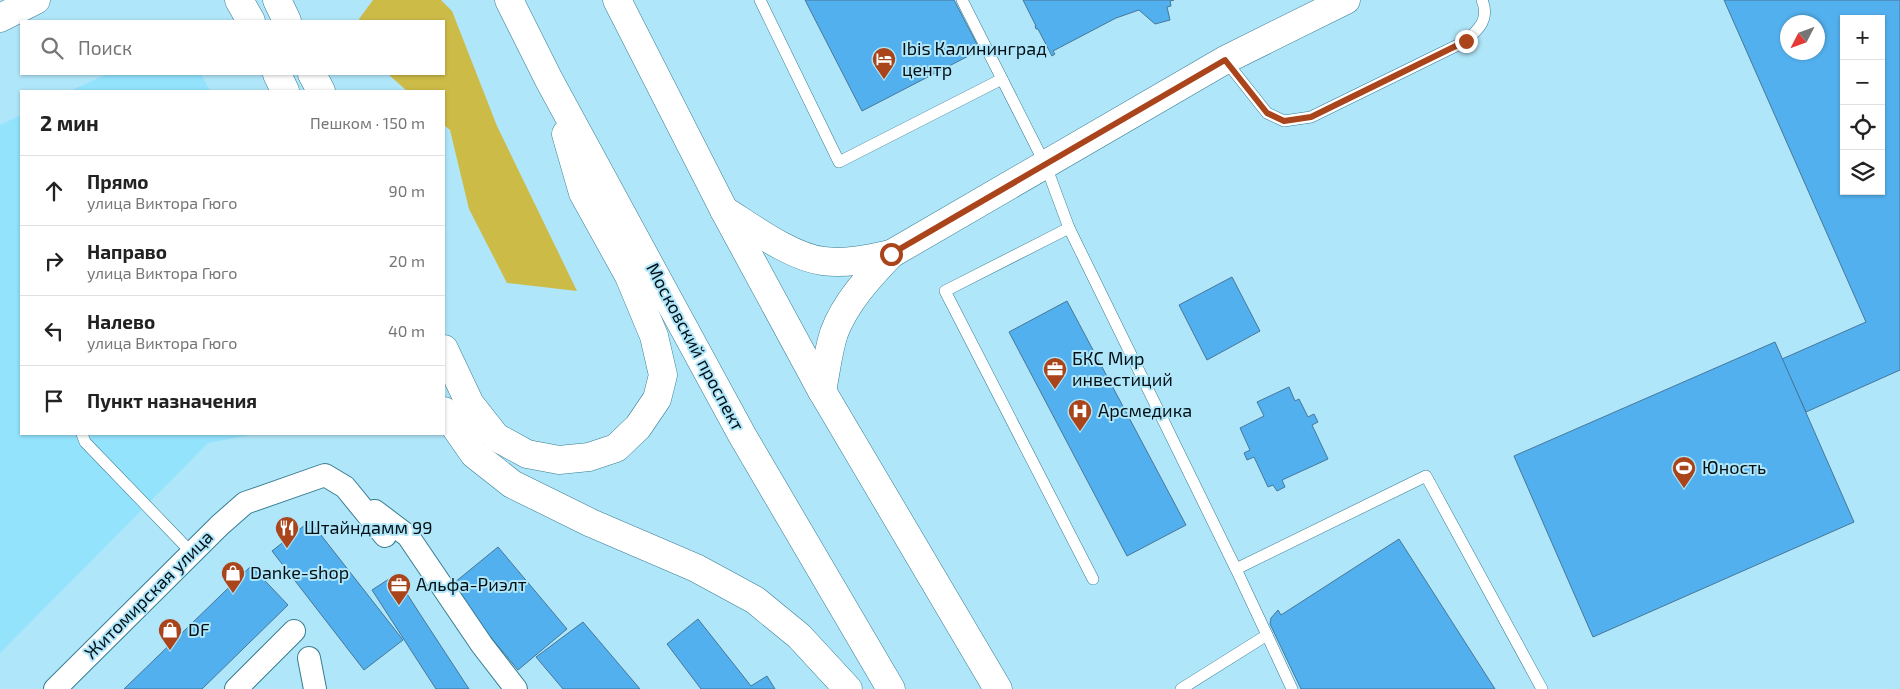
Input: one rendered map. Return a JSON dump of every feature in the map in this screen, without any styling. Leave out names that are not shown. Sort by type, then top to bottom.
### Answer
[{"type":"main road","points":[[0,18],[36,0]]},
{"type":"main road","points":[[239,0],[250,20]]},
{"type":"main road","points":[[277,0],[287,20]]},
{"type":"main road","name":"Московский проспект","points":[[508,0],[742,435],[891,689]]},
{"type":"main road","points":[[617,0],[724,210],[822,391],[998,689]]},
{"type":"main road","points":[[724,210],[780,245],[809,258],[822,261],[860,261],[891,254],[1046,166],[1225,60],[1346,0]]},
{"type":"main road","points":[[277,75],[285,90]]},
{"type":"main road","points":[[312,75],[320,90]]},
{"type":"main road","points":[[445,351],[470,404],[496,437],[527,454],[560,460],[589,457],[616,448],[638,427],[657,399],[664,375],[654,336],[629,276],[583,193],[550,80]]},
{"type":"main road","points":[[822,391],[834,333],[847,307],[872,274],[891,254]]},
{"type":"main road","points":[[445,413],[474,454],[512,484],[591,523],[696,568],[755,600],[799,636],[848,689]]},
{"type":"street","name":"Житомирская улица","points":[[55,689],[192,553],[245,504],[325,474],[345,487]]},
{"type":"street","points":[[345,487],[385,536]]},
{"type":"street","points":[[345,487],[408,536],[482,646],[516,689]]},
{"type":"street","points":[[236,689],[294,630]]},
{"type":"street","points":[[309,658],[315,689]]},
{"type":"lane","points":[[760,0],[839,162],[1002,79]]},
{"type":"lane","points":[[962,0],[1046,166],[1069,228],[1236,569],[1292,689]]},
{"type":"lane","points":[[1225,60],[1267,113],[1284,121],[1311,117],[1466,41],[1481,26],[1485,8],[1482,0]]},
{"type":"lane","points":[[1069,228],[946,291],[1093,579]]},
{"type":"lane","points":[[82,435],[85,442],[192,553]]},
{"type":"lane","points":[[1236,569],[1426,476],[1542,689]]},
{"type":"lane","points":[[1182,689],[1267,635]]},
{"type":"shaded area","points":[[373,0],[441,0],[452,11],[497,126],[577,291],[507,283],[469,209],[450,130],[445,126],[445,90],[406,90],[389,75],[445,75],[445,20],[359,19]]},
{"type":"shaded area","points":[[105,75],[202,75],[209,90],[72,90]]},
{"type":"shaded area","points":[[20,115],[20,435],[251,435],[208,443],[0,653],[0,125]]},
{"type":"building","name":"Ibis Калининград центр","points":[[805,0],[954,0],[980,50],[862,111]]},
{"type":"building","points":[[1023,0],[1174,0],[1170,1],[1171,6],[1167,7],[1170,20],[1155,24],[1139,10],[1116,18],[1053,51],[1055,54],[1052,56],[1038,29],[1036,29]]},
{"type":"building","points":[[1724,0],[1900,0],[1900,370],[1806,412],[1782,359],[1866,322]]},
{"type":"building","points":[[1232,277],[1260,331],[1207,360],[1179,305]]},
{"type":"building","points":[[1067,301],[1186,525],[1127,556],[1009,332]]},
{"type":"building","name":"Юность","points":[[1775,342],[1854,522],[1593,637],[1514,456]]},
{"type":"building","points":[[1289,387],[1295,401],[1299,399],[1308,417],[1314,414],[1318,422],[1312,425],[1328,459],[1282,480],[1285,487],[1277,491],[1273,485],[1268,487],[1254,457],[1247,460],[1244,453],[1250,450],[1240,428],[1264,416],[1257,402]]},
{"type":"building","points":[[310,521],[403,640],[364,670],[272,551]]},
{"type":"building","points":[[1399,539],[1495,689],[1301,689],[1270,624],[1271,618],[1278,610],[1281,615]]},
{"type":"building","points":[[498,547],[567,629],[518,670],[449,587]]},
{"type":"building","points":[[251,566],[288,605],[202,689],[124,689]]},
{"type":"building","points":[[395,575],[469,689],[436,689],[372,590]]},
{"type":"building","points":[[698,619],[751,686],[767,676],[775,689],[701,689],[667,644]]},
{"type":"building","points":[[583,622],[640,689],[563,689],[536,657]]},
{"type":"place","name":"Ibis Калининград центр","points":[[884,80]]},
{"type":"place","name":"БКС Мир инвестиций","points":[[1055,390]]},
{"type":"place","name":"Арсмедика","points":[[1080,432]]},
{"type":"place","name":"Юность","points":[[1684,489]]},
{"type":"place","name":"Штайндамм 99","points":[[287,549]]},
{"type":"place","name":"Danke-shop","points":[[233,594]]},
{"type":"place","name":"Альфа-Риэлт","points":[[399,606]]},
{"type":"place","name":"DF","points":[[170,651]]},
{"type":"route","points":[[891,254],[1046,166],[1225,60],[1267,113],[1284,121],[1311,117],[1466,41]]}]
